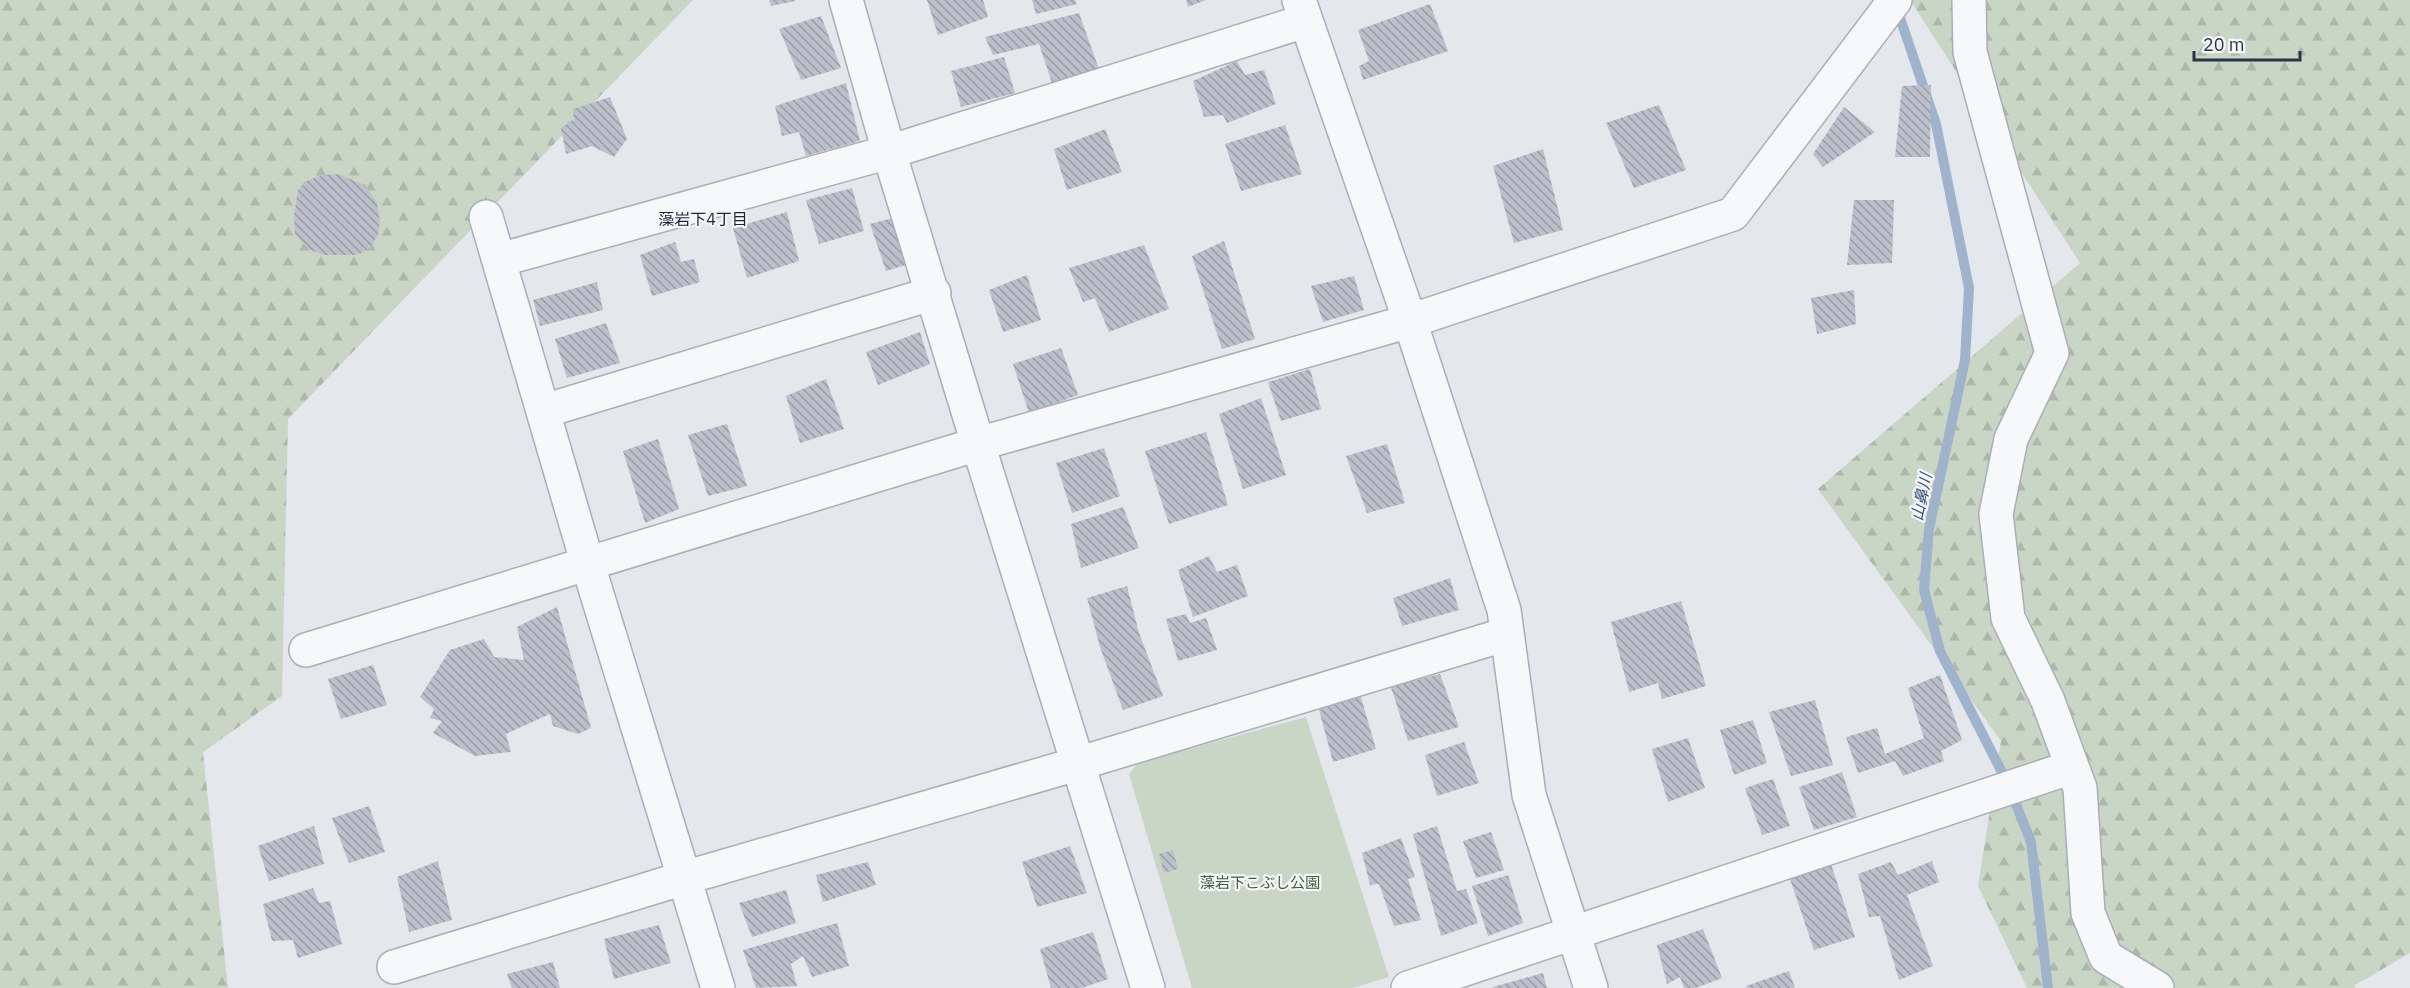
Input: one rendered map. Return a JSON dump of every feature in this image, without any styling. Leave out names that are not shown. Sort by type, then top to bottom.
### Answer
[{"type":"street","points":[[846,0],[889,152],[934,293],[978,444],[1148,988]]},
{"type":"street","points":[[306,650],[978,444],[1410,321],[1733,214],[1895,0]]},
{"type":"street","points":[[1970,0],[1970,52],[2052,353],[2011,439],[1996,514],[2008,618],[2048,701],[2080,788],[2088,913],[2106,957],[2157,988]]},
{"type":"street","points":[[499,260],[889,152],[1302,11],[1410,321],[1504,610],[1529,795],[1591,988]]},
{"type":"street","points":[[486,217],[588,565],[718,988]]},
{"type":"street","points":[[544,411],[934,293]]},
{"type":"street","points":[[394,967],[684,878],[1077,765],[1507,634]]},
{"type":"street","points":[[1408,988],[2072,767]]},
{"type":"green space","points":[[0,0],[693,0],[288,419],[282,696],[203,752],[228,988],[0,988]]},
{"type":"green space","points":[[1910,0],[2410,0],[2410,953],[2355,985],[2355,988],[2027,988],[1978,886],[2001,741],[1818,489],[2080,263]]},
{"type":"green space","name":"藻岩下こぶし公園","points":[[1306,717],[1389,977],[1353,988],[1192,988],[1129,774],[1139,762]]},
{"type":"building","points":[[769,0],[795,0],[795,1],[771,6]]},
{"type":"building","points":[[927,0],[983,0],[988,17],[938,35]]},
{"type":"building","points":[[1032,0],[1075,0],[1077,4],[1036,14]]},
{"type":"building","points":[[1186,0],[1206,0],[1188,7]]},
{"type":"building","points":[[1430,4],[1448,51],[1363,80],[1359,66],[1369,61],[1358,30]]},
{"type":"building","points":[[1079,13],[1100,72],[1052,83],[1039,44],[993,55],[985,37]]},
{"type":"building","points":[[821,16],[841,68],[801,80],[779,29]]},
{"type":"building","points":[[1004,57],[1015,93],[961,107],[951,71]]},
{"type":"building","points":[[1237,61],[1245,75],[1264,70],[1276,104],[1227,123],[1223,115],[1204,117],[1193,81]]},
{"type":"building","points":[[846,83],[860,141],[806,156],[799,132],[782,136],[775,106]]},
{"type":"building","points":[[1931,85],[1930,157],[1895,157],[1902,86]]},
{"type":"building","points":[[610,97],[627,139],[614,157],[592,146],[566,154],[561,128],[574,119],[573,109]]},
{"type":"building","points":[[1659,105],[1686,170],[1634,188],[1606,123]]},
{"type":"building","points":[[1844,107],[1875,132],[1823,167],[1813,154]]},
{"type":"building","points":[[1285,125],[1302,174],[1241,191],[1225,144]]},
{"type":"building","points":[[1105,129],[1122,172],[1067,190],[1054,149]]},
{"type":"building","points":[[1543,149],[1563,230],[1514,243],[1493,166]]},
{"type":"building","points":[[338,174],[365,185],[377,203],[380,221],[378,235],[370,248],[357,255],[324,255],[308,249],[295,234],[294,215],[298,190],[307,181],[322,175]]},
{"type":"building","points":[[852,188],[864,231],[819,244],[806,200]]},
{"type":"building","points":[[1854,200],[1894,200],[1892,263],[1847,265]]},
{"type":"building","points":[[787,212],[799,261],[747,278],[733,228]]},
{"type":"building","points":[[893,218],[909,264],[886,271],[870,224]]},
{"type":"building","points":[[1224,241],[1255,339],[1222,349],[1192,256]]},
{"type":"building","points":[[675,242],[681,262],[694,259],[700,282],[652,296],[640,255]]},
{"type":"building","points":[[1144,245],[1169,309],[1109,332],[1095,298],[1083,302],[1069,268]]},
{"type":"building","points":[[1027,275],[1041,320],[1003,332],[989,290]]},
{"type":"building","points":[[1354,276],[1364,310],[1323,322],[1311,286]]},
{"type":"building","points":[[597,282],[603,310],[540,326],[533,300]]},
{"type":"building","points":[[1854,290],[1856,324],[1817,334],[1811,298]]},
{"type":"building","points":[[606,323],[620,363],[567,378],[555,339]]},
{"type":"building","points":[[920,332],[930,364],[878,385],[866,352]]},
{"type":"building","points":[[1061,348],[1078,395],[1029,413],[1013,364]]},
{"type":"building","points":[[1310,369],[1321,409],[1281,421],[1268,382]]},
{"type":"building","points":[[826,379],[844,429],[800,443],[786,396]]},
{"type":"building","points":[[1261,398],[1286,475],[1243,489],[1219,414]]},
{"type":"building","points":[[727,424],[747,486],[708,496],[688,435]]},
{"type":"building","points":[[1206,432],[1228,505],[1169,524],[1145,451]]},
{"type":"building","points":[[658,439],[679,509],[645,523],[623,451]]},
{"type":"building","points":[[1387,444],[1405,503],[1367,513],[1346,456]]},
{"type":"building","points":[[1104,448],[1120,496],[1072,513],[1056,463]]},
{"type":"building","points":[[1123,507],[1139,548],[1081,568],[1071,524]]},
{"type":"building","points":[[1209,556],[1217,572],[1237,565],[1248,596],[1193,617],[1178,570]]},
{"type":"building","points":[[1450,578],[1459,610],[1402,626],[1393,598]]},
{"type":"building","points":[[1127,586],[1139,633],[1163,696],[1123,710],[1100,647],[1087,598]]},
{"type":"building","points":[[1681,601],[1706,686],[1662,699],[1658,683],[1629,692],[1611,622]]},
{"type":"building","points":[[557,607],[591,728],[578,734],[553,726],[550,714],[506,734],[511,752],[475,756],[433,733],[442,721],[430,718],[434,709],[420,697],[450,650],[484,639],[494,657],[524,660],[517,627]]},
{"type":"building","points":[[1186,614],[1190,623],[1206,618],[1217,650],[1178,661],[1166,619]]},
{"type":"building","points":[[373,665],[387,705],[341,719],[328,679]]},
{"type":"building","points":[[1440,674],[1459,727],[1408,741],[1391,687]]},
{"type":"building","points":[[1940,675],[1962,740],[1941,751],[1944,761],[1903,776],[1895,761],[1858,773],[1846,737],[1877,728],[1885,754],[1924,738],[1908,688]]},
{"type":"building","points":[[1360,694],[1376,749],[1333,762],[1319,710]]},
{"type":"building","points":[[1815,700],[1833,765],[1791,776],[1769,712]]},
{"type":"building","points":[[1753,720],[1767,763],[1734,775],[1720,730]]},
{"type":"building","points":[[1688,738],[1705,788],[1668,802],[1652,749]]},
{"type":"building","points":[[1464,742],[1479,783],[1437,796],[1425,755]]},
{"type":"building","points":[[1842,772],[1857,817],[1814,830],[1799,787]]},
{"type":"building","points":[[1773,779],[1790,826],[1762,835],[1745,788]]},
{"type":"building","points":[[369,806],[385,852],[349,863],[332,818]]},
{"type":"building","points":[[314,826],[324,864],[269,881],[258,846]]},
{"type":"building","points":[[1437,826],[1457,891],[1466,889],[1478,923],[1441,936],[1413,834]]},
{"type":"building","points":[[1491,832],[1504,870],[1476,878],[1463,841]]},
{"type":"building","points":[[1401,838],[1415,877],[1408,879],[1421,920],[1394,926],[1379,884],[1370,885],[1362,853]]},
{"type":"building","points":[[1070,846],[1087,893],[1037,907],[1022,862]]},
{"type":"building","points":[[1173,850],[1178,869],[1164,873],[1159,854]]},
{"type":"building","points":[[438,861],[452,920],[409,932],[397,877]]},
{"type":"building","points":[[1830,861],[1855,937],[1814,950],[1789,876]]},
{"type":"building","points":[[1932,861],[1939,882],[1907,895],[1933,966],[1899,980],[1880,916],[1869,917],[1858,874],[1891,862],[1898,875]]},
{"type":"building","points":[[868,862],[876,885],[823,902],[816,875]]},
{"type":"building","points":[[1508,875],[1523,923],[1488,936],[1472,886]]},
{"type":"building","points":[[313,888],[319,903],[330,901],[342,944],[298,958],[293,940],[272,941],[263,904]]},
{"type":"building","points":[[786,890],[796,923],[752,937],[739,903]]},
{"type":"building","points":[[837,923],[849,966],[812,977],[803,956],[791,964],[797,986],[756,988],[743,950]]},
{"type":"building","points":[[659,925],[671,963],[614,979],[604,939]]},
{"type":"building","points":[[1703,929],[1722,978],[1696,988],[1684,988],[1680,977],[1667,984],[1657,945]]},
{"type":"building","points":[[1093,932],[1108,979],[1082,988],[1051,988],[1040,949]]},
{"type":"building","points":[[553,962],[560,988],[512,988],[507,974]]},
{"type":"building","points":[[1789,971],[1795,988],[1747,988],[1746,986]]},
{"type":"building","points":[[1543,973],[1547,988],[1493,988],[1493,987]]},
{"type":"waterway","name":"山鼻川","points":[[1897,9],[1936,124],[1969,288],[1965,360],[1929,529],[1924,590],[1940,651],[2008,784],[2031,842],[2048,988]]},
{"type":"district","name":"藻岩下4丁目","points":[[703,219]]}]
